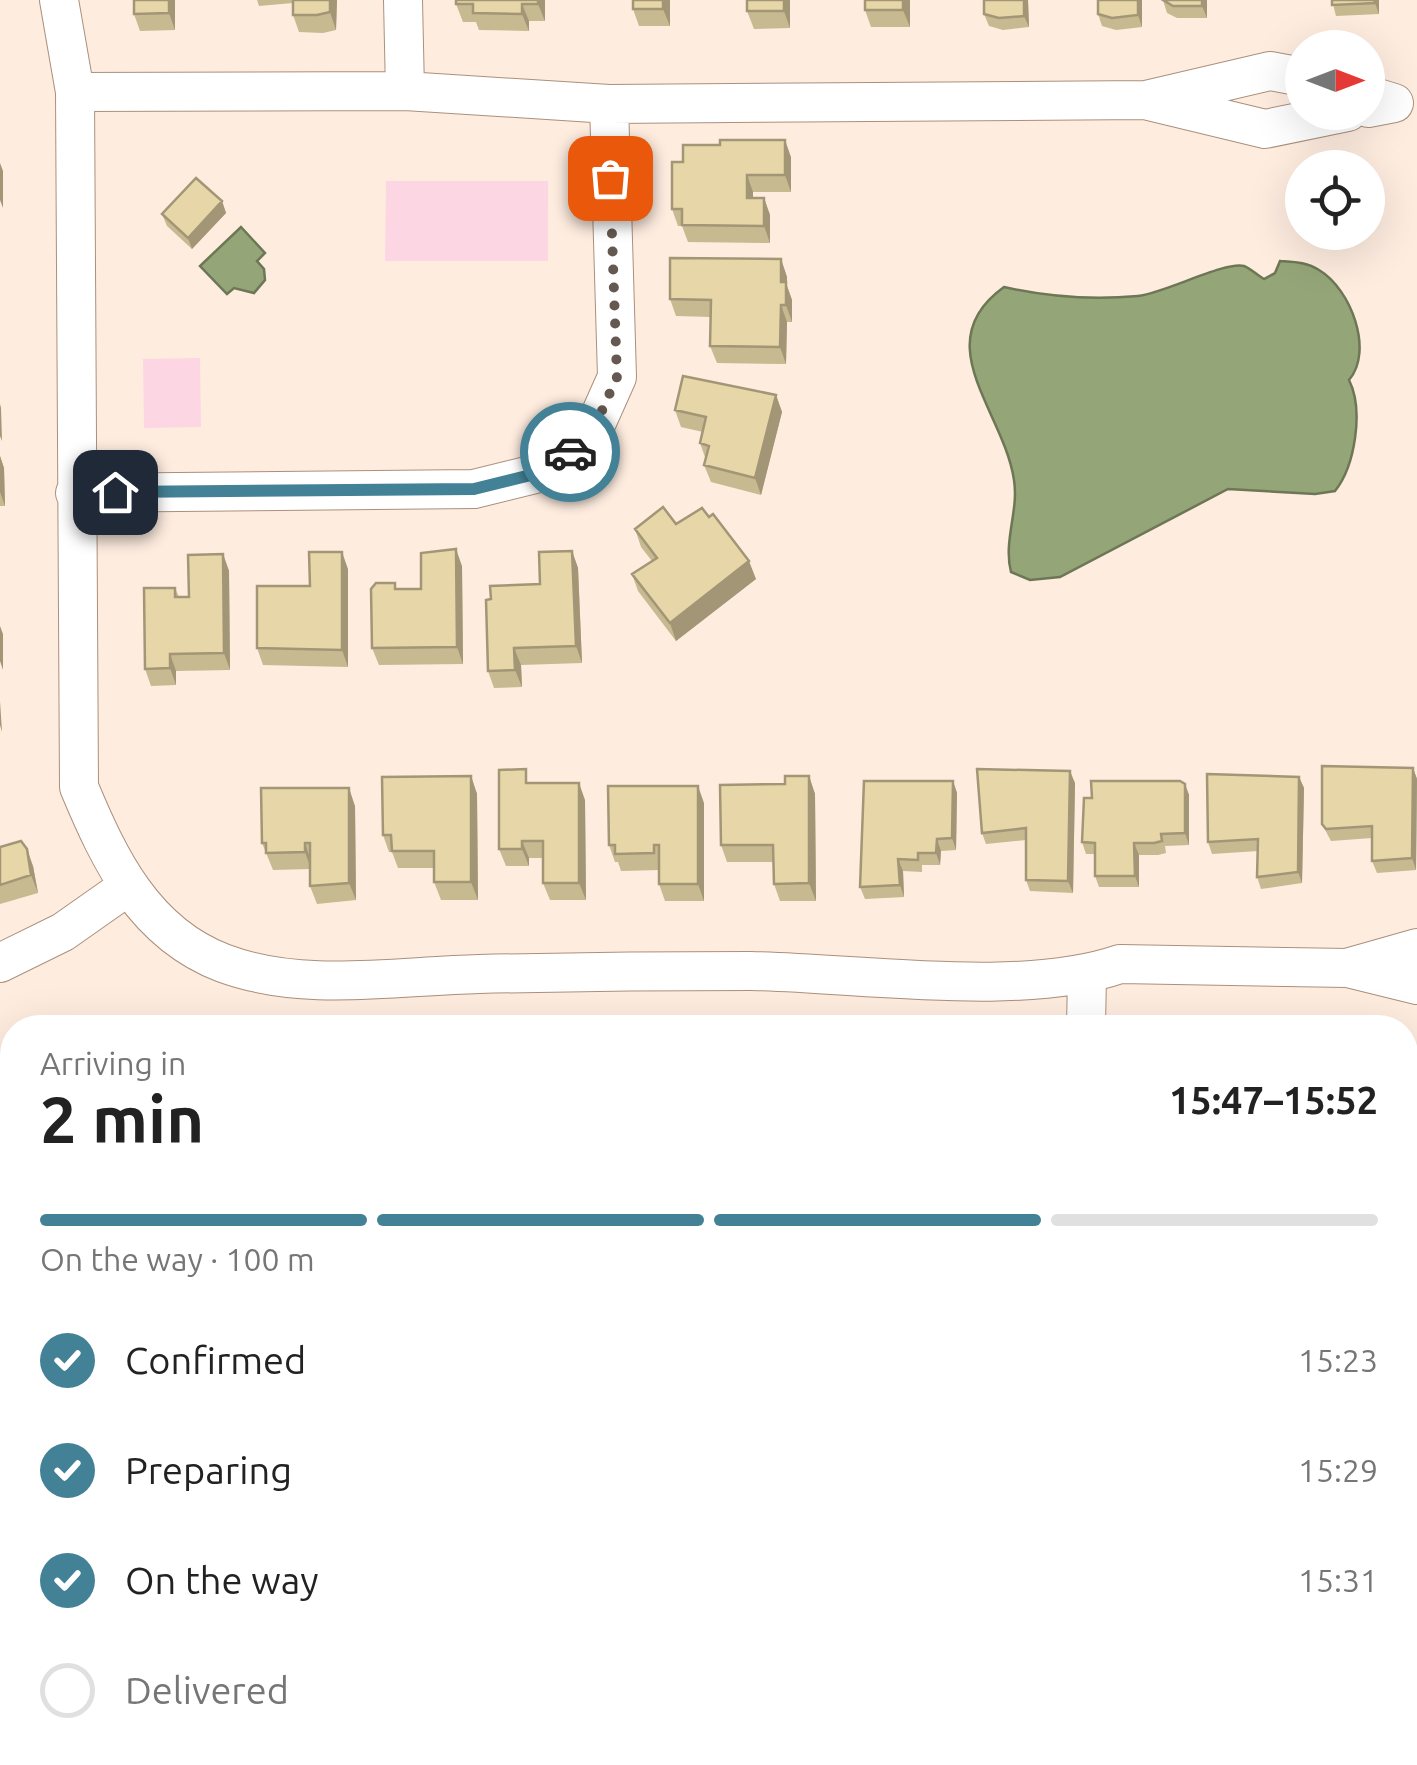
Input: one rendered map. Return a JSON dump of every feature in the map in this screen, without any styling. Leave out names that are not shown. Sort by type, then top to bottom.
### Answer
[{"type":"street","points":[[60,0],[75,92],[79,787],[107,856],[127,887],[160,924],[222,962],[298,980],[713,972],[1008,980],[1087,975],[1120,964],[1348,968],[1417,985]]},
{"type":"street","points":[[403,0],[405,91]]},
{"type":"street","points":[[75,92],[405,91],[608,104],[1146,100],[1270,71],[1285,74]]},
{"type":"street","points":[[1146,100],[1265,129],[1285,125]]},
{"type":"street","points":[[75,492],[474,489],[547,471],[592,433],[617,377],[608,104]]},
{"type":"street","points":[[0,963],[63,932],[127,887]]},
{"type":"street","points":[[1348,968],[1417,948]]},
{"type":"street","points":[[1086,1015],[1087,975]]},
{"type":"shaded area","points":[[386,181],[548,181],[548,261],[385,261]]},
{"type":"shaded area","points":[[241,227],[265,253],[257,261],[264,269],[265,280],[254,293],[234,288],[227,294],[200,266]]},
{"type":"shaded area","points":[[1280,261],[1310,265],[1331,279],[1349,306],[1359,337],[1356,368],[1349,380],[1356,406],[1355,437],[1348,467],[1335,491],[1315,494],[1228,489],[1060,577],[1030,580],[1011,572],[1014,480],[970,354],[971,331],[982,309],[1004,287],[1071,297],[1138,296],[1235,266],[1246,267],[1264,279],[1275,273]]},
{"type":"shaded area","points":[[200,358],[201,427],[144,428],[143,359]]},
{"type":"building","points":[[134,0],[169,0],[169,13],[134,14]]},
{"type":"building","points":[[293,0],[330,0],[330,12],[293,15]]},
{"type":"building","points":[[456,0],[538,0],[538,4],[522,4],[522,14],[473,13],[473,4],[456,4]]},
{"type":"building","points":[[633,0],[663,0],[663,9],[633,9]]},
{"type":"building","points":[[747,0],[784,0],[784,11],[747,11]]},
{"type":"building","points":[[865,0],[903,0],[903,10],[865,10]]},
{"type":"building","points":[[984,0],[1024,0],[1024,16],[999,18],[984,14]]},
{"type":"building","points":[[1098,0],[1138,0],[1138,15],[1112,18],[1098,14]]},
{"type":"building","points":[[1163,0],[1202,0],[1202,6],[1173,6]]},
{"type":"building","points":[[1332,0],[1374,0],[1375,3],[1332,5]]},
{"type":"building","points":[[720,140],[785,140],[785,175],[747,175],[747,198],[764,198],[764,226],[682,225],[682,209],[672,209],[672,162],[683,162],[683,145],[720,145]]},
{"type":"building","points":[[196,178],[222,201],[188,238],[162,214]]},
{"type":"building","points":[[670,258],[781,259],[786,305],[781,305],[780,347],[710,346],[711,300],[670,299]]},
{"type":"building","points":[[683,376],[776,395],[755,478],[704,465],[709,446],[700,443],[706,417],[675,410]]},
{"type":"building","points":[[663,507],[676,524],[702,508],[709,517],[713,514],[749,561],[670,623],[632,574],[657,558],[635,529]]},
{"type":"building","points":[[456,549],[457,647],[372,648],[371,589],[376,583],[395,583],[395,589],[421,589],[421,553]]},
{"type":"building","points":[[572,551],[576,646],[514,648],[515,670],[488,671],[486,600],[491,599],[490,586],[540,584],[539,552]]},
{"type":"building","points":[[309,552],[342,552],[342,650],[257,648],[257,586],[310,586]]},
{"type":"building","points":[[223,554],[224,653],[170,654],[170,668],[145,669],[144,588],[175,588],[175,597],[189,597],[188,555]]},
{"type":"building","points":[[1322,766],[1413,768],[1412,858],[1372,861],[1372,826],[1326,829],[1322,824]]},
{"type":"building","points":[[526,769],[526,783],[579,783],[579,883],[543,883],[543,841],[522,841],[522,849],[499,849],[499,770]]},
{"type":"building","points":[[977,769],[1070,771],[1068,881],[1026,880],[1026,828],[982,833]]},
{"type":"building","points":[[1207,774],[1299,777],[1298,872],[1257,877],[1258,839],[1208,842]]},
{"type":"building","points":[[471,776],[471,882],[434,882],[434,851],[392,851],[391,835],[383,835],[382,777]]},
{"type":"building","points":[[785,776],[809,776],[809,883],[774,884],[773,845],[721,845],[720,785],[785,784]]},
{"type":"building","points":[[864,781],[953,781],[952,838],[937,839],[936,853],[918,853],[918,860],[898,859],[900,885],[860,887]]},
{"type":"building","points":[[1091,781],[1180,781],[1185,784],[1185,833],[1161,834],[1162,841],[1154,843],[1134,843],[1135,876],[1095,876],[1095,843],[1082,842],[1084,798],[1092,798]]},
{"type":"building","points":[[608,786],[698,786],[698,884],[659,884],[659,845],[654,845],[654,853],[615,854],[615,845],[609,845]]},
{"type":"building","points":[[261,788],[349,788],[349,883],[310,886],[310,843],[305,843],[305,852],[266,853],[266,843],[262,843]]},
{"type":"building","points":[[21,841],[27,849],[31,875],[0,885],[0,847]]},
{"type":"way so far","points":[[570,452],[592,433],[617,377],[610,178]]},
{"type":"route","points":[[115,492],[474,489],[547,471],[570,452]]}]
